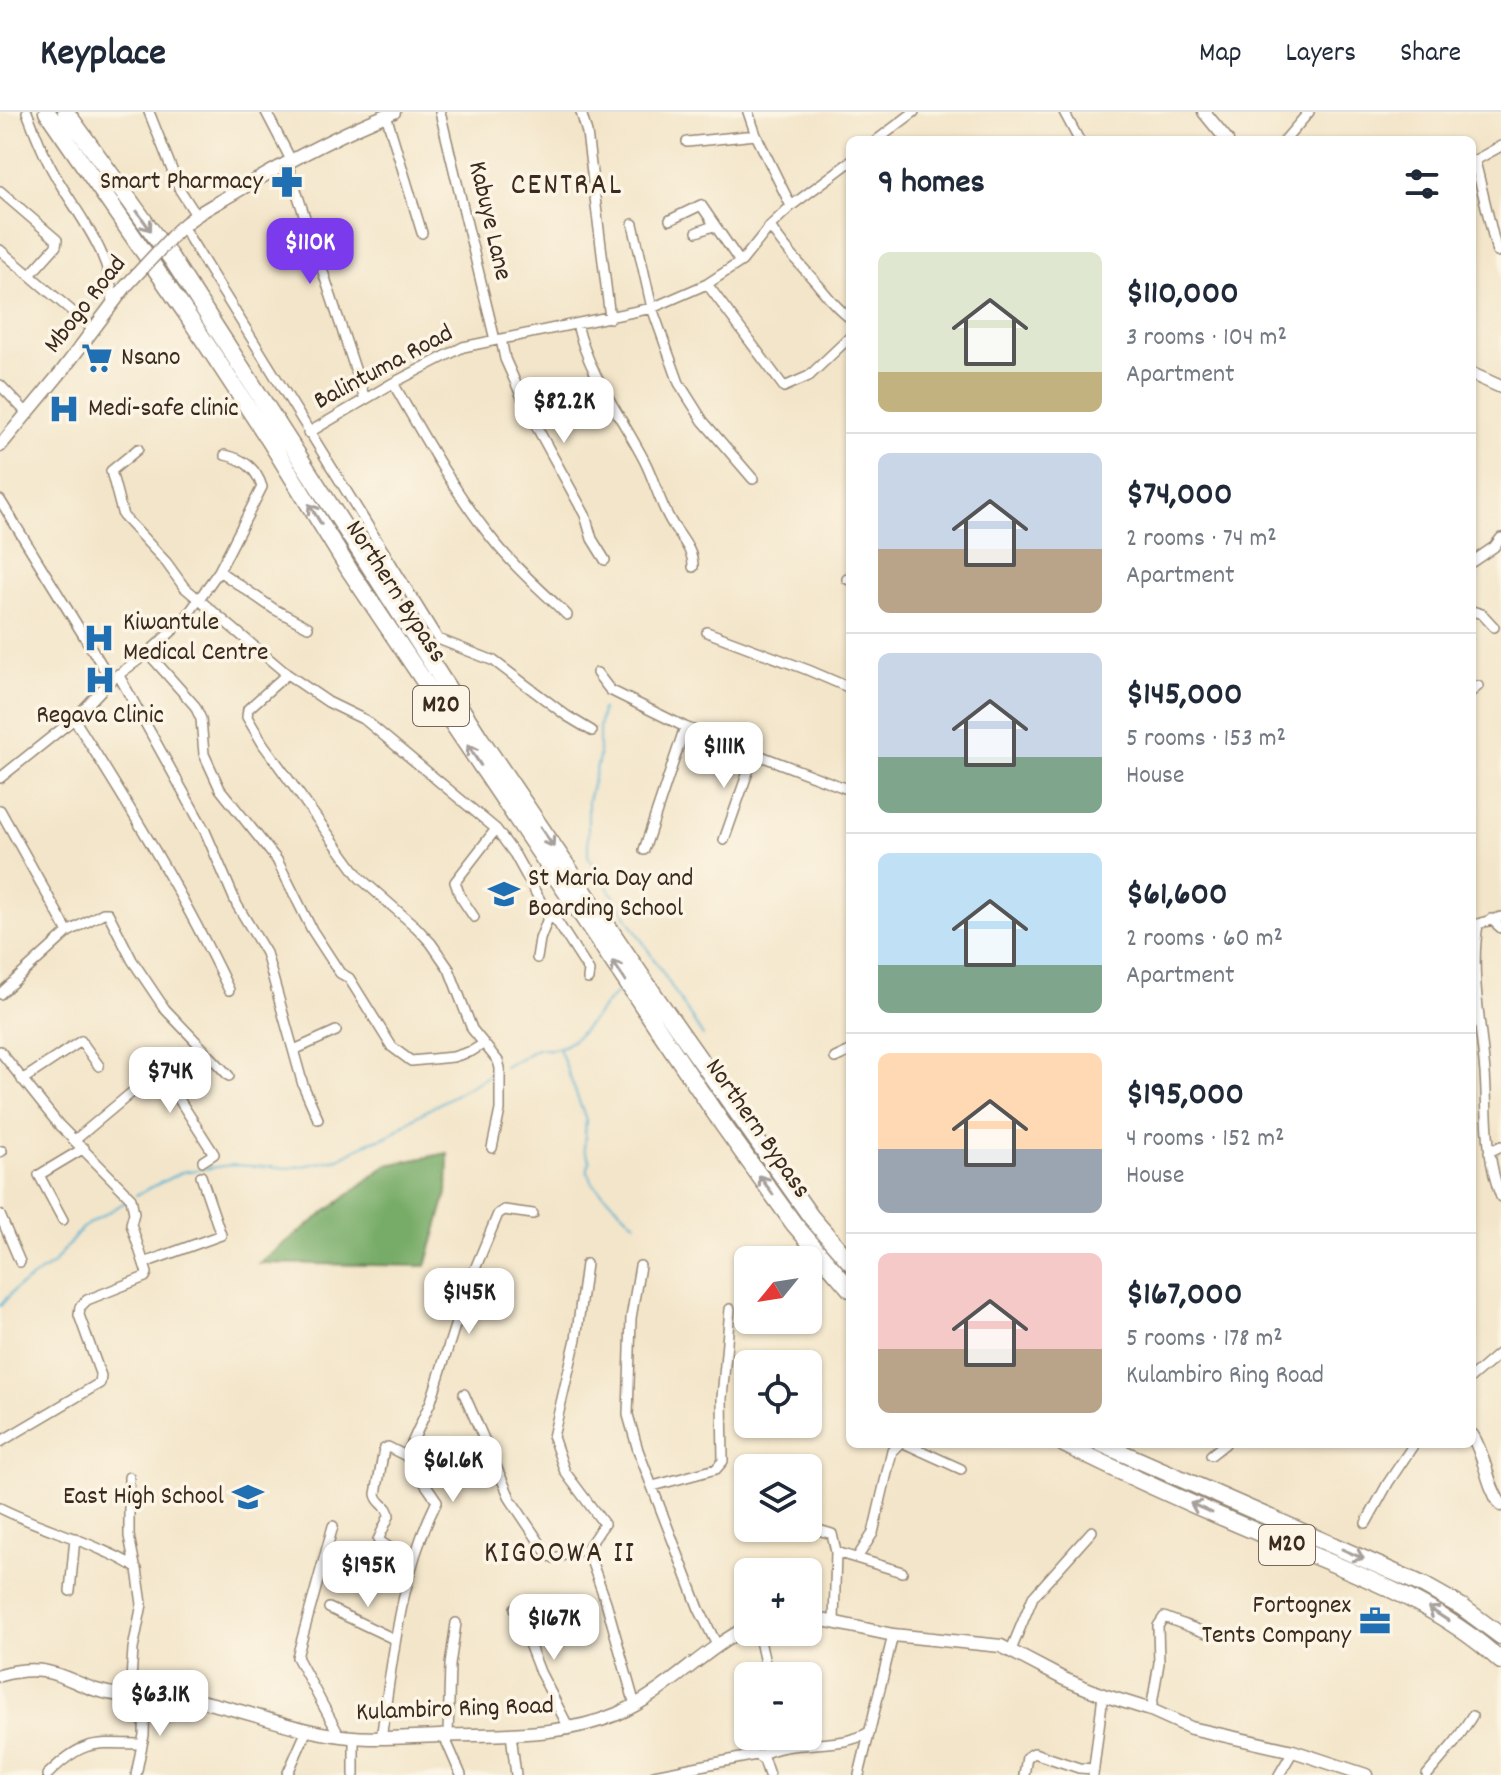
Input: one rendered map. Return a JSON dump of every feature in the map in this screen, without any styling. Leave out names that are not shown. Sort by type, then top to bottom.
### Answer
[{"type":"highway","name":"Northern Bypass","points":[[47,112],[194,326],[350,571],[723,1125],[794,1224],[846,1284]]},
{"type":"highway","name":"Northern Bypass","points":[[66,112],[171,258],[463,712],[655,996],[811,1217],[846,1257]]},
{"type":"highway","name":"M20","points":[[1073,1448],[1209,1512],[1424,1605],[1463,1630],[1501,1661]]},
{"type":"highway","name":"M20","points":[[1111,1448],[1423,1585],[1462,1607],[1501,1636]]},
{"type":"street","points":[[27,112],[56,177],[108,268],[113,285],[112,303]]},
{"type":"street","points":[[149,112],[180,190],[196,215]]},
{"type":"street","points":[[266,112],[289,162],[365,399]]},
{"type":"street","name":"Kabuye Lane","points":[[440,112],[505,359],[529,413],[585,515],[592,539],[605,560]]},
{"type":"street","points":[[581,112],[587,133],[610,318]]},
{"type":"street","points":[[748,112],[791,206]]},
{"type":"street","points":[[882,136],[914,112]]},
{"type":"street","points":[[1064,112],[1077,136]]},
{"type":"street","points":[[1204,112],[1224,136]]},
{"type":"street","points":[[1288,136],[1309,112]]},
{"type":"street","points":[[384,114],[422,233]]},
{"type":"street","name":"Mbogo Road","points":[[0,446],[126,286],[196,215],[289,162],[384,114]]},
{"type":"street","points":[[687,142],[756,135]]},
{"type":"street","points":[[1476,160],[1501,146]]},
{"type":"street","name":"Balintuma Road","points":[[592,731],[494,661],[438,639],[308,433],[393,383],[463,347],[652,308],[707,284],[740,262],[791,206],[846,165]]},
{"type":"street","points":[[1476,173],[1497,252]]},
{"type":"street","points":[[0,191],[57,240],[56,246],[30,275]]},
{"type":"street","points":[[670,220],[701,205],[740,262]]},
{"type":"street","points":[[633,224],[652,308],[679,383],[703,421],[753,479]]},
{"type":"street","points":[[697,232],[713,226]]},
{"type":"street","points":[[770,226],[785,251],[834,306],[846,315]]},
{"type":"street","points":[[180,229],[308,433]]},
{"type":"street","points":[[0,250],[93,329]]},
{"type":"street","points":[[707,284],[784,387],[809,376],[846,341]]},
{"type":"street","points":[[577,324],[582,348],[593,374],[646,463],[670,521],[694,558],[693,567]]},
{"type":"street","points":[[1476,376],[1501,387]]},
{"type":"street","points":[[393,383],[461,496],[490,537],[567,615]]},
{"type":"street","points":[[0,385],[28,414]]},
{"type":"street","points":[[138,449],[111,471],[123,516],[166,562],[184,587],[287,674],[328,702],[365,720],[496,829],[515,855],[542,904],[589,971],[588,979]]},
{"type":"street","points":[[0,778],[74,719],[114,677],[148,653],[184,620],[219,571],[262,487],[259,476],[249,465],[240,458],[225,455]]},
{"type":"street","points":[[0,500],[114,677],[205,831],[237,905],[266,953],[303,1085],[318,1119]]},
{"type":"street","points":[[1476,559],[1501,538]]},
{"type":"street","points":[[219,571],[274,609],[308,627]]},
{"type":"street","points":[[1476,612],[1482,614],[1494,627]]},
{"type":"street","points":[[707,632],[846,686]]},
{"type":"street","points":[[148,653],[195,706],[201,719],[204,754],[220,789],[277,860],[312,930],[338,970],[349,978],[392,1047],[415,1062],[453,1057],[483,1044]]},
{"type":"street","points":[[597,673],[610,690],[685,727],[846,788]]},
{"type":"street","points":[[287,674],[248,709],[247,717],[263,744],[360,878],[431,943],[449,969],[462,998],[464,1011],[500,1068],[500,1110],[492,1148]]},
{"type":"street","points":[[74,719],[153,846],[229,990]]},
{"type":"street","points":[[644,850],[685,727]]},
{"type":"street","points":[[724,840],[755,752]]},
{"type":"street","points":[[0,810],[68,932]]},
{"type":"street","points":[[474,917],[455,882],[496,829]]},
{"type":"street","points":[[0,994],[68,932],[108,913],[132,960],[165,1009],[229,1076]]},
{"type":"street","points":[[537,958],[550,913]]},
{"type":"street","points":[[1501,928],[1496,918],[1478,924],[1476,955],[1476,994],[1489,1152],[1501,1197]]},
{"type":"street","points":[[294,1050],[336,1031]]},
{"type":"street","points":[[22,1080],[81,1041],[99,1066]]},
{"type":"street","points":[[0,1051],[75,1140],[131,1198],[134,1213],[131,1224],[147,1273],[145,1277],[87,1300],[78,1311],[101,1376],[100,1383],[0,1442]]},
{"type":"street","points":[[835,1058],[846,1053]]},
{"type":"street","points":[[75,1140],[161,1071],[214,1154],[203,1161]]},
{"type":"street","points":[[1489,1152],[1501,1146]]},
{"type":"street","points":[[63,1220],[39,1175],[84,1148]]},
{"type":"street","points":[[144,1263],[221,1235],[201,1176]]},
{"type":"street","points":[[406,1456],[431,1401],[467,1288],[498,1214],[504,1210],[533,1214]]},
{"type":"street","points":[[0,1215],[20,1262]]},
{"type":"street","points":[[464,1394],[511,1500],[548,1555],[554,1558],[587,1549],[604,1524],[565,1472],[553,1437],[576,1339],[586,1264]]},
{"type":"street","points":[[640,1266],[631,1318],[627,1403],[638,1450],[699,1609],[717,1645]]},
{"type":"street","points":[[653,1486],[716,1469],[723,1461],[722,1398],[730,1309]]},
{"type":"street","points":[[1476,1374],[1501,1352]]},
{"type":"street","points":[[1476,1443],[1490,1489],[1501,1505]]},
{"type":"street","points":[[381,1739],[394,1639],[411,1562],[437,1501],[406,1456],[388,1447],[384,1449],[376,1497],[387,1507],[389,1516],[378,1540],[411,1562]]},
{"type":"street","points":[[857,1558],[873,1533],[895,1448]]},
{"type":"street","points":[[915,1448],[961,1469]]},
{"type":"street","points":[[1211,1455],[1220,1448]]},
{"type":"street","points":[[1366,1523],[1411,1448]]},
{"type":"street","points":[[129,1477],[129,1536],[140,1577],[142,1604],[133,1649],[130,1696]]},
{"type":"street","points":[[0,1508],[135,1566]]},
{"type":"street","points":[[333,1526],[297,1657],[339,1735]]},
{"type":"street","points":[[822,1531],[832,1534],[836,1552],[834,1621]]},
{"type":"street","points":[[1011,1650],[1033,1597],[1092,1531]]},
{"type":"street","points":[[70,1591],[75,1538]]},
{"type":"street","points":[[587,1549],[606,1602],[635,1705]]},
{"type":"street","points":[[836,1552],[902,1572]]},
{"type":"street","points":[[329,1608],[394,1639]]},
{"type":"street","points":[[515,1608],[540,1672],[569,1728]]},
{"type":"street","points":[[1151,1710],[1159,1663],[1158,1626],[1164,1617],[1206,1633]]},
{"type":"street","points":[[822,1619],[893,1635],[1001,1646],[1064,1679],[1191,1728],[1293,1751],[1366,1775]]},
{"type":"street","points":[[456,1623],[446,1735],[461,1775]]},
{"type":"street","name":"Kulambiro Ring Road","points":[[0,1675],[33,1668],[62,1675],[99,1691],[188,1699],[307,1730],[354,1737],[381,1739],[511,1734],[595,1722],[635,1705],[734,1635]]},
{"type":"street","points":[[859,1775],[893,1635]]},
{"type":"street","points":[[1024,1775],[1027,1757],[1031,1753],[1093,1772],[1103,1695]]},
{"type":"street","points":[[136,1775],[142,1744],[145,1697]]},
{"type":"street","points":[[1427,1775],[1472,1716]]},
{"type":"street","points":[[287,1775],[307,1730]]},
{"type":"street","points":[[654,1775],[759,1756],[777,1748],[853,1738],[869,1732]]},
{"type":"street","points":[[511,1734],[516,1775]]},
{"type":"street","points":[[354,1737],[354,1775]]},
{"type":"street","points":[[47,1775],[68,1754],[89,1746],[100,1743],[142,1744]]},
{"type":"street","points":[[1279,1775],[1293,1751]]},
{"type":"street","points":[[759,1756],[764,1760],[769,1775]]},
{"type":"green space","points":[[448,1153],[447,1193],[426,1266],[259,1263],[387,1165]]},
{"type":"waterway","points":[[602,709],[599,758],[588,801],[588,856],[703,1036]]},
{"type":"waterway","points":[[504,1067],[539,1048],[552,1049],[574,1039],[618,992]]},
{"type":"waterway","points":[[559,1048],[586,1120],[584,1149],[590,1161],[587,1171],[593,1184],[635,1223]]},
{"type":"waterway","points":[[136,1195],[182,1172],[231,1165],[291,1168],[339,1159],[367,1143],[388,1136],[495,1072]]},
{"type":"waterway","points":[[0,1306],[14,1290],[53,1264],[82,1228],[127,1201]]},
{"type":"place","name":"Smart Pharmacy","points":[[287,182]]},
{"type":"place","name":"Nsano","points":[[97,358]]},
{"type":"place","name":"Medi-safe clinic","points":[[64,409]]},
{"type":"place","name":"Kiwantule Medical Centre","points":[[99,638]]},
{"type":"place","name":"Regava Clinic","points":[[100,680]]},
{"type":"place","name":"St Maria Day and Boarding School","points":[[504,894]]},
{"type":"place","name":"East High School","points":[[248,1497]]},
{"type":"place","name":"Fortognex Tents Company","points":[[1375,1621]]},
{"type":"district","name":"CENTRAL","points":[[567,187]]},
{"type":"district","name":"KIGOOWA II","points":[[560,1555]]}]
